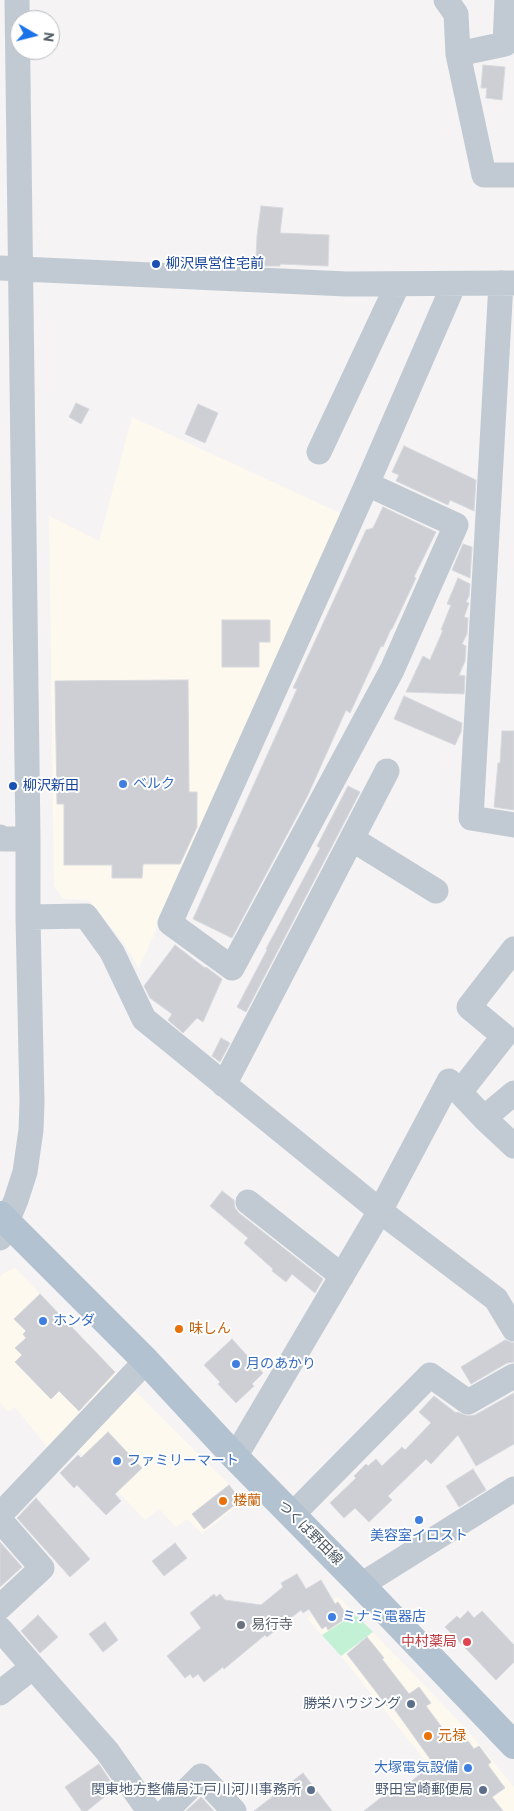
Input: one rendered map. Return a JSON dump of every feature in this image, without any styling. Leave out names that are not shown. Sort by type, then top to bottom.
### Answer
[{"type":"main road","name":"つくば野田線","points":[[2,1225],[146,1361],[235,1457],[513,1743]]},
{"type":"street","points":[[2,1225],[16,1200],[25,1172],[31,1130],[28,839],[10,269],[18,0]]},
{"type":"street","points":[[446,0],[456,14],[458,54],[484,175],[514,175]]},
{"type":"street","points":[[458,54],[506,44],[507,0]]},
{"type":"street","points":[[10,269],[298,282],[398,284],[508,283],[498,347],[471,818],[514,826]]},
{"type":"street","points":[[319,452],[398,284]]},
{"type":"street","points":[[367,484],[456,525],[392,670],[232,968],[170,923],[367,484],[454,284]]},
{"type":"street","points":[[498,347],[514,369]]},
{"type":"street","points":[[224,1085],[387,771]]},
{"type":"street","points":[[0,837],[3,840],[28,839]]},
{"type":"street","points":[[352,839],[436,891]]},
{"type":"street","points":[[28,917],[86,916],[112,952],[144,1019],[380,1211],[496,1299],[514,1329]]},
{"type":"street","points":[[460,1092],[504,1036],[469,1007],[514,949]]},
{"type":"street","points":[[235,1457],[380,1211],[450,1081],[484,1118],[514,1146]]},
{"type":"street","points":[[484,1118],[514,1093]]},
{"type":"street","points":[[248,1202],[342,1276]]},
{"type":"street","points":[[0,1515],[146,1361]]},
{"type":"street","points":[[292,1515],[430,1374],[468,1402],[514,1376]]},
{"type":"street","points":[[361,1585],[514,1489]]},
{"type":"street","points":[[0,1520],[42,1568],[0,1607]]},
{"type":"street","points":[[0,1629],[107,1751],[149,1811]]},
{"type":"street","points":[[0,1693],[33,1667]]},
{"type":"street","points":[[166,1811],[201,1776],[234,1811]]},
{"type":"shaded area","points":[[132,417],[342,514],[139,968],[120,938],[89,900],[63,899],[54,886],[49,516],[99,541]]},
{"type":"shaded area","points":[[15,1268],[124,1380],[51,1452],[15,1407],[8,1412],[0,1402],[0,1277],[2,1274]]},
{"type":"shaded area","points":[[133,1389],[245,1500],[202,1534],[187,1519],[176,1527],[159,1509],[145,1520],[75,1447]]},
{"type":"shaded area","points":[[338,1596],[355,1614],[322,1635],[307,1618]]},
{"type":"shaded area","points":[[373,1632],[468,1731],[514,1787],[514,1811],[466,1811],[341,1656]]},
{"type":"green space","points":[[355,1614],[373,1632],[341,1656],[322,1635]]},
{"type":"building","points":[[483,65],[505,67],[502,100],[486,98],[487,88],[481,88]]},
{"type":"building","points":[[261,206],[283,208],[280,233],[329,235],[328,266],[280,264],[280,266],[263,266],[264,257],[256,257]]},
{"type":"building","points":[[76,403],[89,409],[81,424],[69,417]]},
{"type":"building","points":[[198,404],[218,413],[205,443],[185,434]]},
{"type":"building","points":[[404,446],[476,480],[474,511],[450,500],[448,505],[396,481],[399,475],[392,472]]},
{"type":"building","points":[[383,507],[436,532],[392,629],[383,647],[381,646],[350,713],[346,710],[307,797],[232,938],[193,919],[297,689],[293,688],[366,530],[373,528]]},
{"type":"building","points":[[463,544],[472,547],[470,578],[452,570]]},
{"type":"building","points":[[458,578],[470,584],[469,596],[466,602],[469,603],[464,617],[468,618],[467,634],[462,644],[466,646],[465,661],[459,675],[465,676],[464,694],[406,692],[423,656],[430,660],[443,630],[441,630],[451,605],[447,604]]},
{"type":"building","points":[[222,620],[270,620],[270,642],[259,642],[259,667],[222,667]]},
{"type":"building","name":"ベルク","points":[[188,680],[189,792],[197,792],[197,827],[180,864],[143,864],[142,878],[112,878],[112,865],[64,865],[64,804],[57,804],[55,681]]},
{"type":"building","points":[[404,696],[462,723],[461,732],[455,745],[394,719]]},
{"type":"building","points":[[502,731],[514,731],[514,810],[494,807]]},
{"type":"building","points":[[348,786],[360,792],[246,1012],[237,1007],[320,848],[317,846]]},
{"type":"building","points":[[175,945],[222,979],[203,1022],[197,1018],[183,1033],[168,1020],[172,1014],[150,998],[144,986]]},
{"type":"building","points":[[221,1038],[230,1043],[220,1062],[212,1056]]},
{"type":"building","points":[[222,1191],[234,1200],[235,1208],[239,1213],[323,1279],[315,1293],[292,1274],[286,1282],[272,1271],[273,1269],[244,1243],[248,1238],[210,1206]]},
{"type":"building","points":[[40,1294],[115,1372],[79,1411],[59,1391],[51,1399],[15,1362],[22,1355],[15,1348],[26,1338],[23,1334],[26,1331],[14,1319]]},
{"type":"building","points":[[232,1339],[263,1373],[252,1384],[254,1386],[236,1403],[218,1384],[220,1382],[204,1365]]},
{"type":"building","points":[[505,1340],[514,1343],[514,1362],[507,1363],[471,1384],[461,1367]]},
{"type":"building","points":[[514,1393],[514,1444],[476,1466],[458,1435],[431,1464],[426,1459],[388,1496],[392,1500],[369,1522],[355,1508],[344,1518],[330,1503],[356,1478],[354,1476],[366,1464],[368,1466],[376,1459],[382,1466],[402,1447],[405,1450],[431,1423],[419,1412],[434,1396],[456,1413],[468,1416],[475,1415]]},
{"type":"building","points":[[108,1432],[142,1468],[115,1494],[121,1501],[106,1515],[77,1485],[74,1488],[60,1473],[78,1455],[81,1458]]},
{"type":"building","points":[[473,1469],[486,1490],[459,1507],[446,1486]]},
{"type":"building","points":[[229,1485],[241,1500],[204,1529],[192,1514]]},
{"type":"building","points":[[36,1498],[90,1559],[70,1577],[17,1518]]},
{"type":"building","points":[[0,1542],[22,1567],[0,1587]]},
{"type":"building","points":[[175,1543],[187,1558],[164,1576],[152,1561]]},
{"type":"building","points":[[297,1574],[306,1589],[321,1580],[335,1604],[338,1602],[348,1617],[328,1630],[326,1626],[322,1629],[309,1609],[303,1613],[301,1610],[204,1682],[198,1674],[193,1678],[190,1674],[185,1678],[167,1656],[201,1628],[190,1613],[214,1594],[216,1597],[220,1594],[225,1600],[261,1605],[283,1587],[281,1583]]},
{"type":"building","points":[[468,1611],[474,1618],[482,1611],[514,1645],[514,1662],[496,1680],[445,1627],[457,1616],[460,1619]]},
{"type":"building","points":[[38,1615],[58,1637],[40,1653],[21,1631]]},
{"type":"building","points":[[105,1622],[118,1640],[103,1652],[89,1634]]},
{"type":"building","points":[[367,1637],[409,1694],[419,1687],[431,1703],[426,1706],[452,1741],[462,1733],[474,1749],[479,1746],[491,1762],[488,1765],[505,1788],[492,1797],[503,1811],[364,1811],[402,1781],[406,1786],[433,1763],[390,1703],[387,1706],[347,1654]]},
{"type":"building","points":[[99,1764],[115,1788],[87,1811],[82,1811],[65,1787]]},
{"type":"building","points":[[303,1773],[332,1811],[254,1811]]},
{"type":"building","points":[[201,1797],[214,1811],[186,1811]]},
{"type":"place","name":"柳沢県営住宅前","points":[[156,264]]},
{"type":"place","name":"ベルク","points":[[123,784]]},
{"type":"place","name":"柳沢新田","points":[[13,786]]},
{"type":"place","name":"ホンダ","points":[[43,1321]]},
{"type":"place","name":"味しん","points":[[179,1329]]},
{"type":"place","name":"月のあかり","points":[[236,1364]]},
{"type":"place","name":"ファミリーマート","points":[[117,1461]]},
{"type":"place","name":"楼蘭","points":[[223,1501]]},
{"type":"place","name":"美容室イロスト","points":[[419,1520]]},
{"type":"place","name":"ミナミ電器店","points":[[332,1617]]},
{"type":"place","name":"易行寺","points":[[241,1625]]},
{"type":"place","name":"中村薬局","points":[[467,1642]]},
{"type":"place","name":"勝栄ハウジング","points":[[411,1704]]},
{"type":"place","name":"元禄","points":[[428,1736]]},
{"type":"place","name":"大塚電気設備","points":[[468,1768]]},
{"type":"place","name":"関東地方整備局江戸川河川事務所","points":[[311,1790]]},
{"type":"place","name":"野田宮崎郵便局","points":[[483,1790]]}]
